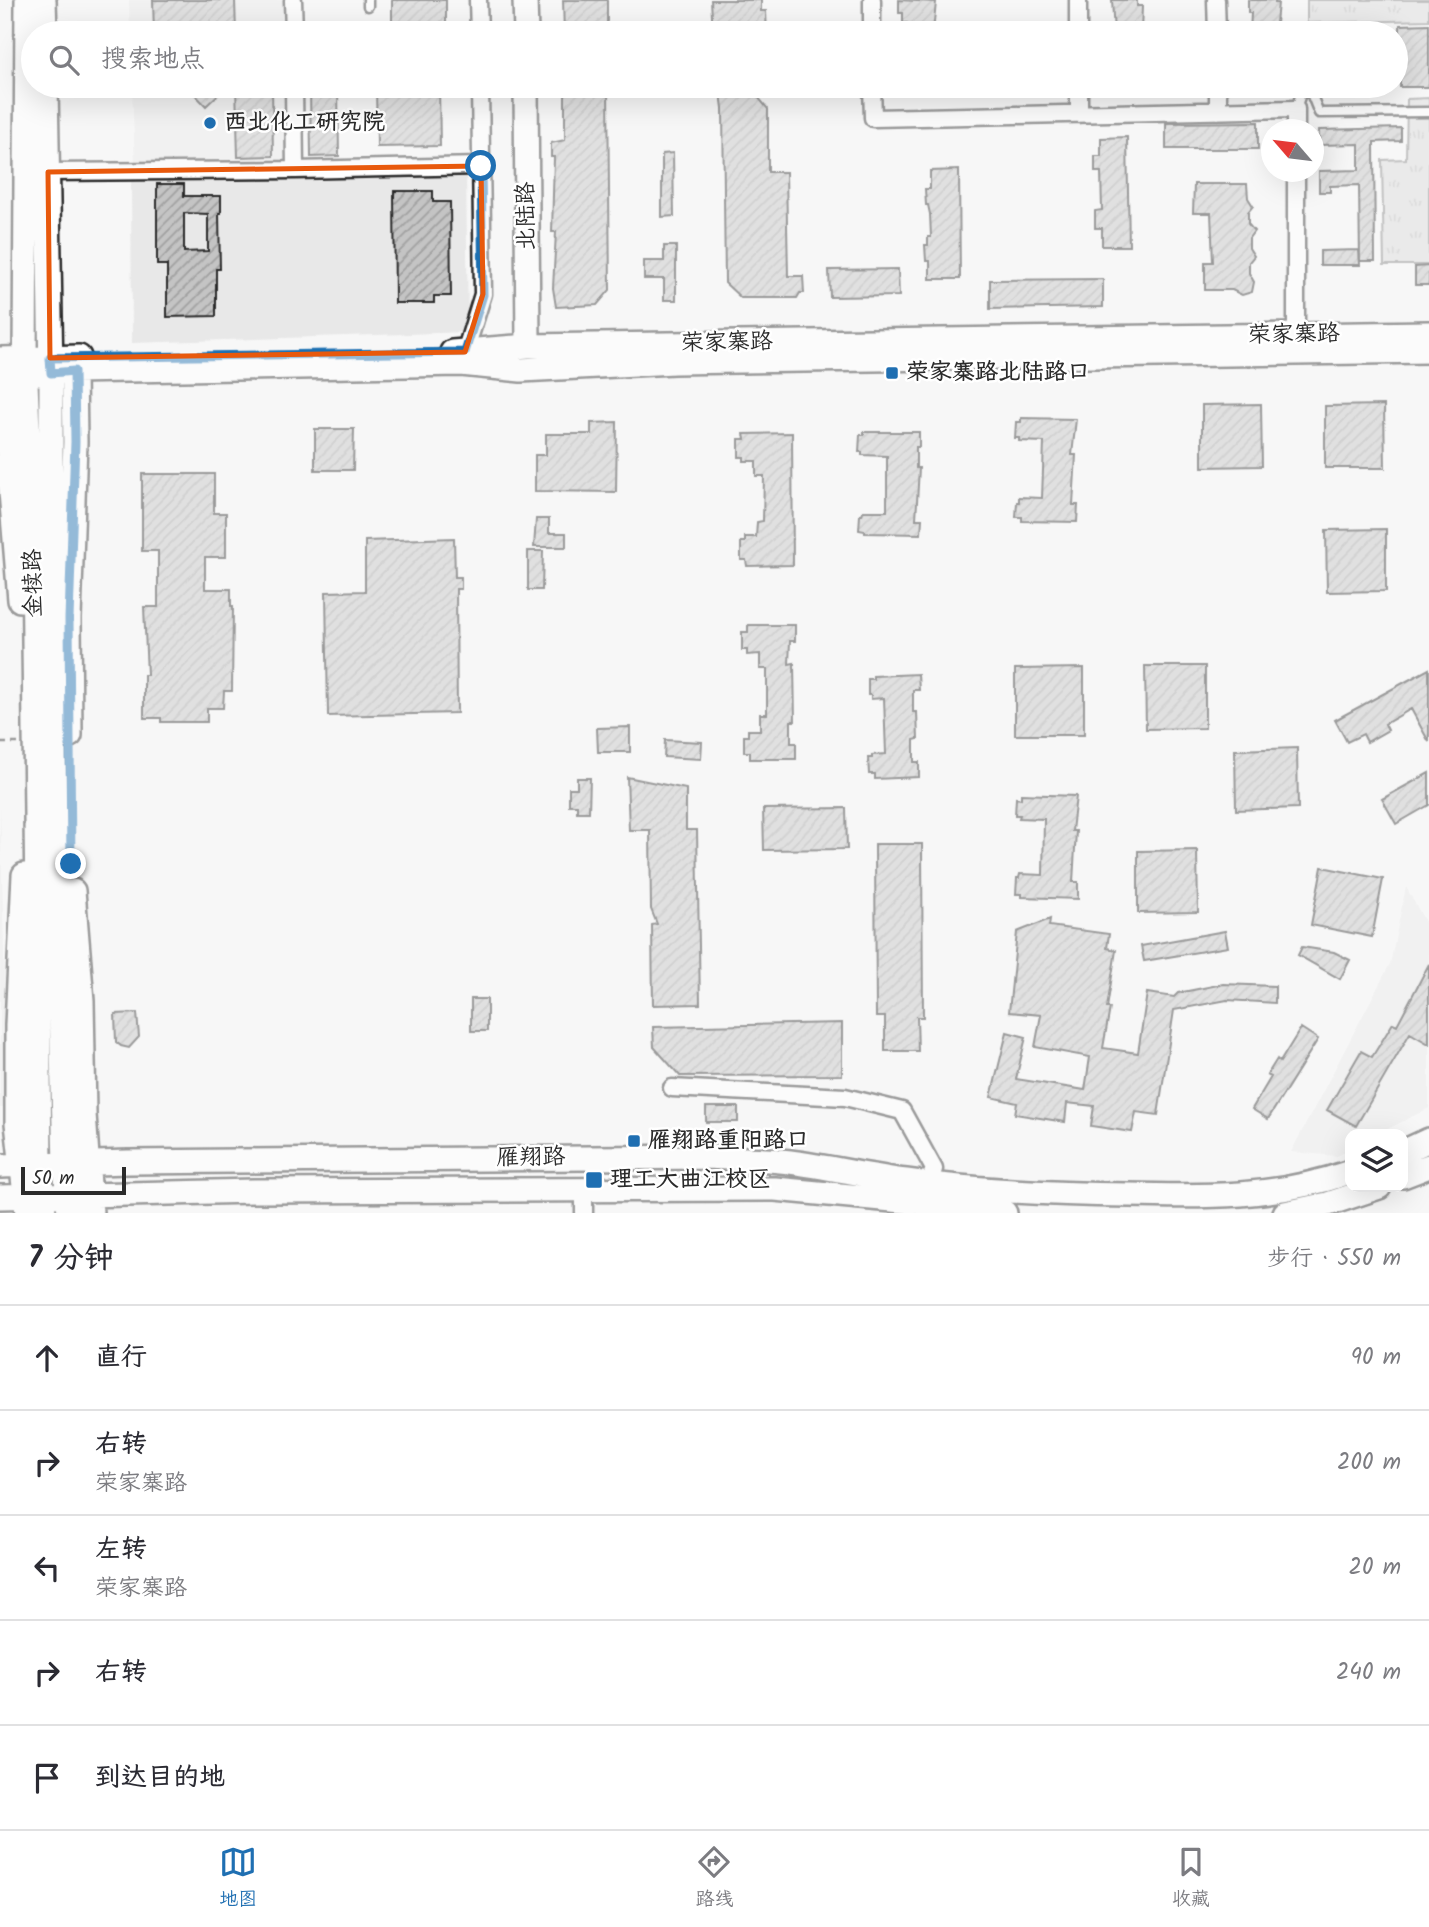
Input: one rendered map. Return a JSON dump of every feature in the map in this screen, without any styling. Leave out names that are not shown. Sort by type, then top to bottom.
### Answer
[{"type":"main road","name":"金犊路","points":[[26,21],[27,0]]},
{"type":"main road","points":[[44,0],[45,21]]},
{"type":"main road","points":[[525,0],[526,21]]},
{"type":"main road","name":"金犊路","points":[[21,1166],[33,553],[11,368],[23,98]]},
{"type":"main road","name":"金犊路","points":[[46,98],[59,367],[51,608],[79,1204]]},
{"type":"main road","name":"北陆路","points":[[526,98],[528,346]]},
{"type":"main road","name":"荣家寨路","points":[[59,367],[465,352],[528,346],[1429,333]]},
{"type":"main road","name":"荣家寨路","points":[[11,368],[461,364],[521,370],[674,362],[1429,351]]},
{"type":"main road","points":[[11,368],[10,480],[19,589],[11,743],[24,872],[17,1025],[18,1124],[21,1166],[34,1205]]},
{"type":"main road","points":[[1408,1150],[1429,1140]]},
{"type":"main road","name":"雁翔路","points":[[21,1166],[710,1157],[786,1162],[927,1200],[1061,1194],[1222,1197],[1283,1189],[1345,1173]]},
{"type":"main road","points":[[1408,1175],[1429,1166]]},
{"type":"main road","name":"雁翔路","points":[[0,1197],[34,1205],[79,1204],[261,1191],[584,1202],[775,1189],[927,1200],[1005,1213]]},
{"type":"main road","points":[[1285,1213],[1328,1204],[1364,1192]]},
{"type":"street","points":[[293,0],[294,21]]},
{"type":"street","points":[[478,0],[479,21]]},
{"type":"street","points":[[872,0],[872,21]]},
{"type":"street","points":[[1078,0],[1078,21]]},
{"type":"street","points":[[1216,0],[1217,21]]},
{"type":"street","points":[[294,98],[295,170]]},
{"type":"street","points":[[465,352],[483,295],[480,98]]},
{"type":"street","points":[[872,98],[873,118],[1296,109],[1296,119]]},
{"type":"street","points":[[1079,98],[1079,114]]},
{"type":"street","points":[[1217,98],[1218,111]]},
{"type":"street","points":[[48,172],[481,166]]},
{"type":"street","points":[[1296,182],[1296,335]]},
{"type":"street","points":[[672,1088],[845,1097],[902,1111],[934,1169],[927,1200]]},
{"type":"lane","points":[[1296,109],[1300,98]]},
{"type":"lane","points":[[1313,98],[1319,113],[1429,112]]},
{"type":"highlighted area","points":[[481,166],[483,294],[465,352],[50,358],[48,172]]},
{"type":"shaded area","points":[[129,0],[283,0],[284,21],[130,21]]},
{"type":"shaded area","name":"西北化工研究院","points":[[132,98],[285,98],[287,161],[135,165]]},
{"type":"shaded area","points":[[466,165],[468,332],[132,343],[131,180]]},
{"type":"shaded area","points":[[0,798],[8,1108],[0,1108]]},
{"type":"shaded area","points":[[1406,887],[1429,929],[1429,1108],[1388,1129],[1345,1129],[1345,1152],[1337,1156],[1291,1152],[1390,964]]},
{"type":"green space","points":[[1307,0],[1429,0],[1429,20],[1307,21]]},
{"type":"green space","points":[[1429,98],[1429,265],[1384,265],[1382,160],[1406,159],[1407,99]]},
{"type":"building","points":[[153,0],[235,0],[236,21],[154,21]]},
{"type":"building","points":[[392,0],[446,0],[446,21],[392,21]]},
{"type":"building","points":[[563,0],[607,0],[607,21],[564,21]]},
{"type":"building","points":[[711,0],[761,0],[761,11],[766,11],[766,21],[712,21]]},
{"type":"building","points":[[899,0],[936,2],[934,21],[903,21],[903,13],[899,13]]},
{"type":"building","points":[[1112,0],[1137,0],[1137,6],[1142,6],[1141,21],[1113,21]]},
{"type":"building","points":[[1248,0],[1275,0],[1275,3],[1278,3],[1276,21],[1251,21],[1251,13],[1248,13]]},
{"type":"building","points":[[1429,24],[1429,87],[1408,87],[1408,25]]},
{"type":"building","points":[[198,98],[214,98],[206,106]]},
{"type":"building","points":[[236,98],[272,98],[273,156],[238,157]]},
{"type":"building","points":[[310,98],[338,98],[339,156],[311,157]]},
{"type":"building","points":[[376,98],[439,98],[440,146],[377,147]]},
{"type":"building","points":[[565,98],[608,98],[610,290],[597,305],[556,307],[553,288],[556,232],[552,232],[554,157],[551,157],[551,143],[565,140]]},
{"type":"building","points":[[722,98],[759,98],[768,109],[768,172],[786,172],[788,276],[803,276],[804,293],[800,293],[797,298],[741,298],[725,283]]},
{"type":"building","points":[[1258,122],[1258,149],[1166,149],[1166,123]]},
{"type":"building","points":[[1401,128],[1401,141],[1374,142],[1375,261],[1360,261],[1359,185],[1330,186],[1330,192],[1319,192],[1319,182],[1324,182],[1324,171],[1359,170],[1359,144],[1324,145],[1324,130]]},
{"type":"building","points":[[1127,137],[1129,246],[1102,246],[1102,228],[1095,228],[1095,211],[1102,210],[1101,172],[1095,172],[1095,156],[1101,156],[1101,138]]},
{"type":"building","points":[[673,153],[674,216],[662,217],[662,154]]},
{"type":"building","points":[[959,170],[960,279],[930,279],[930,261],[926,261],[925,245],[928,245],[928,237],[931,237],[930,214],[926,205],[925,189],[930,189],[930,171]]},
{"type":"building","points":[[157,184],[184,184],[184,196],[221,196],[216,316],[167,317],[167,265],[157,265]],"holes":[[[184,213],[208,214],[208,251],[184,252]]]},
{"type":"building","points":[[1194,184],[1247,184],[1248,198],[1253,206],[1248,212],[1248,224],[1254,231],[1249,238],[1249,248],[1254,256],[1249,262],[1249,273],[1254,282],[1252,292],[1242,295],[1232,290],[1205,290],[1205,262],[1213,262],[1211,213],[1193,213]]},
{"type":"building","points":[[394,191],[433,191],[433,202],[450,202],[451,296],[434,296],[434,303],[395,303]]},
{"type":"building","points":[[664,246],[676,246],[676,300],[664,300],[664,279],[644,279],[644,261],[664,261]]},
{"type":"building","points":[[1359,250],[1360,265],[1320,265],[1320,251]]},
{"type":"building","points":[[1429,266],[1429,285],[1415,285],[1415,267]]},
{"type":"building","points":[[898,269],[899,296],[830,297],[829,270]]},
{"type":"building","points":[[1103,279],[1103,307],[990,309],[990,280]]},
{"type":"building","points":[[1261,404],[1262,466],[1202,467],[1202,405]]},
{"type":"building","points":[[1384,405],[1385,468],[1325,468],[1325,406]]},
{"type":"building","points":[[1021,418],[1076,419],[1072,455],[1076,455],[1073,505],[1078,505],[1077,522],[1022,521],[1022,517],[1016,517],[1019,497],[1042,498],[1044,442],[1019,441],[1019,438],[1015,438],[1016,422],[1021,422]]},
{"type":"building","points":[[617,422],[616,492],[535,491],[535,455],[546,455],[546,434],[591,434],[591,423]]},
{"type":"building","points":[[315,429],[354,429],[353,470],[315,470]]},
{"type":"building","points":[[864,432],[919,432],[919,447],[916,447],[916,468],[919,468],[916,519],[922,519],[921,534],[865,533],[859,530],[860,515],[863,511],[887,511],[887,456],[862,455],[862,452],[859,452],[860,435],[864,435]]},
{"type":"building","points":[[792,433],[793,565],[747,566],[746,560],[741,560],[741,542],[745,542],[745,537],[756,537],[757,522],[763,521],[764,476],[756,476],[756,461],[744,461],[744,457],[739,457],[739,439],[745,439],[744,434]]},
{"type":"building","points":[[142,474],[214,474],[214,513],[226,513],[226,557],[205,557],[205,589],[231,589],[232,691],[224,691],[223,708],[207,708],[207,722],[161,722],[161,718],[144,718],[144,675],[147,675],[144,607],[158,607],[158,551],[142,551]]},
{"type":"building","points":[[536,519],[549,519],[549,533],[566,533],[566,547],[534,547]]},
{"type":"building","points":[[1386,529],[1386,591],[1327,592],[1326,530]]},
{"type":"building","points":[[454,538],[455,577],[461,577],[461,589],[456,589],[457,713],[328,716],[326,592],[365,591],[365,541]]},
{"type":"building","points":[[528,551],[543,551],[542,590],[528,590]]},
{"type":"building","points":[[748,625],[795,625],[795,641],[790,641],[789,664],[794,663],[795,721],[791,721],[791,743],[796,743],[796,759],[750,759],[750,752],[744,752],[744,736],[748,736],[748,730],[760,730],[760,714],[767,714],[767,669],[760,669],[760,654],[747,655],[747,650],[742,650],[742,632],[748,632]]},
{"type":"building","points":[[1145,666],[1205,666],[1205,728],[1146,729]]},
{"type":"building","points":[[1084,668],[1084,735],[1015,735],[1015,669]]},
{"type":"building","points":[[1429,669],[1429,742],[1411,709],[1385,724],[1388,730],[1367,742],[1363,734],[1347,742],[1335,720]]},
{"type":"building","points":[[918,674],[919,690],[913,690],[913,712],[917,712],[918,739],[914,740],[914,762],[919,762],[919,777],[875,779],[875,774],[869,774],[868,758],[886,754],[884,698],[871,699],[871,695],[868,695],[868,679],[873,679],[873,676]]},
{"type":"building","points":[[630,727],[630,752],[598,752],[597,728]]},
{"type":"building","points":[[665,740],[702,742],[701,759],[664,757]]},
{"type":"building","points":[[1297,748],[1298,808],[1236,810],[1235,750]]},
{"type":"building","points":[[1429,773],[1429,805],[1396,824],[1382,799]]},
{"type":"building","points":[[627,777],[686,789],[686,830],[697,830],[700,1004],[653,1005],[652,925],[657,924],[651,909],[650,830],[629,830]]},
{"type":"building","points":[[577,778],[590,778],[589,812],[577,812],[577,805],[569,805],[569,788],[577,788]]},
{"type":"building","points":[[1021,794],[1076,796],[1072,831],[1076,831],[1073,882],[1078,882],[1078,899],[1022,897],[1022,894],[1016,894],[1017,878],[1020,874],[1043,875],[1044,819],[1019,818],[1020,815],[1015,815],[1016,798],[1021,799]]},
{"type":"building","points":[[846,808],[847,849],[764,850],[763,809]]},
{"type":"building","points":[[875,844],[922,844],[923,1017],[917,1017],[918,1051],[885,1051],[885,1017],[876,1017]]},
{"type":"building","points":[[1197,850],[1198,912],[1138,913],[1138,851]]},
{"type":"building","points":[[1322,867],[1383,879],[1372,937],[1311,925]]},
{"type":"building","points":[[1050,919],[1049,926],[1109,934],[1107,948],[1116,950],[1103,1048],[1138,1053],[1147,993],[1174,997],[1178,993],[1223,984],[1275,986],[1275,1003],[1227,1000],[1174,1010],[1158,1115],[1136,1112],[1132,1132],[1091,1126],[1094,1106],[1067,1103],[1065,1122],[1015,1114],[1017,1103],[991,1097],[1007,1032],[1026,1037],[1016,1079],[1085,1090],[1090,1057],[1035,1047],[1041,1015],[1009,1012],[1017,932]]},
{"type":"building","points":[[1225,931],[1228,947],[1144,961],[1141,946]]},
{"type":"building","points":[[1302,947],[1334,952],[1350,960],[1340,979],[1298,955]]},
{"type":"building","points":[[1429,964],[1429,1044],[1410,1033],[1356,1126],[1327,1110],[1361,1051],[1372,1057],[1393,1023],[1397,1025]]},
{"type":"building","points":[[471,999],[487,999],[487,1031],[471,1031]]},
{"type":"building","points":[[137,1013],[139,1037],[129,1048],[121,1046],[116,1042],[115,1014]]},
{"type":"building","points":[[842,1023],[842,1075],[680,1076],[654,1047],[653,1027]]},
{"type":"building","points":[[1301,1028],[1318,1039],[1268,1119],[1252,1109],[1271,1077],[1267,1075],[1277,1059],[1280,1062]]},
{"type":"building","points":[[706,1107],[738,1107],[738,1122],[706,1122]]},
{"type":"place","name":"西北化工研究院","points":[[210,123]]},
{"type":"place","name":"荣家寨路北陆路口","points":[[892,373]]},
{"type":"place","name":"雁翔路重阳路口","points":[[634,1141]]},
{"type":"place","name":"理工大曲江校区","points":[[594,1180]]},
{"type":"route","points":[[71,864],[69,619],[75,442],[74,371],[51,373],[50,358],[465,352],[483,295],[481,166]]}]
